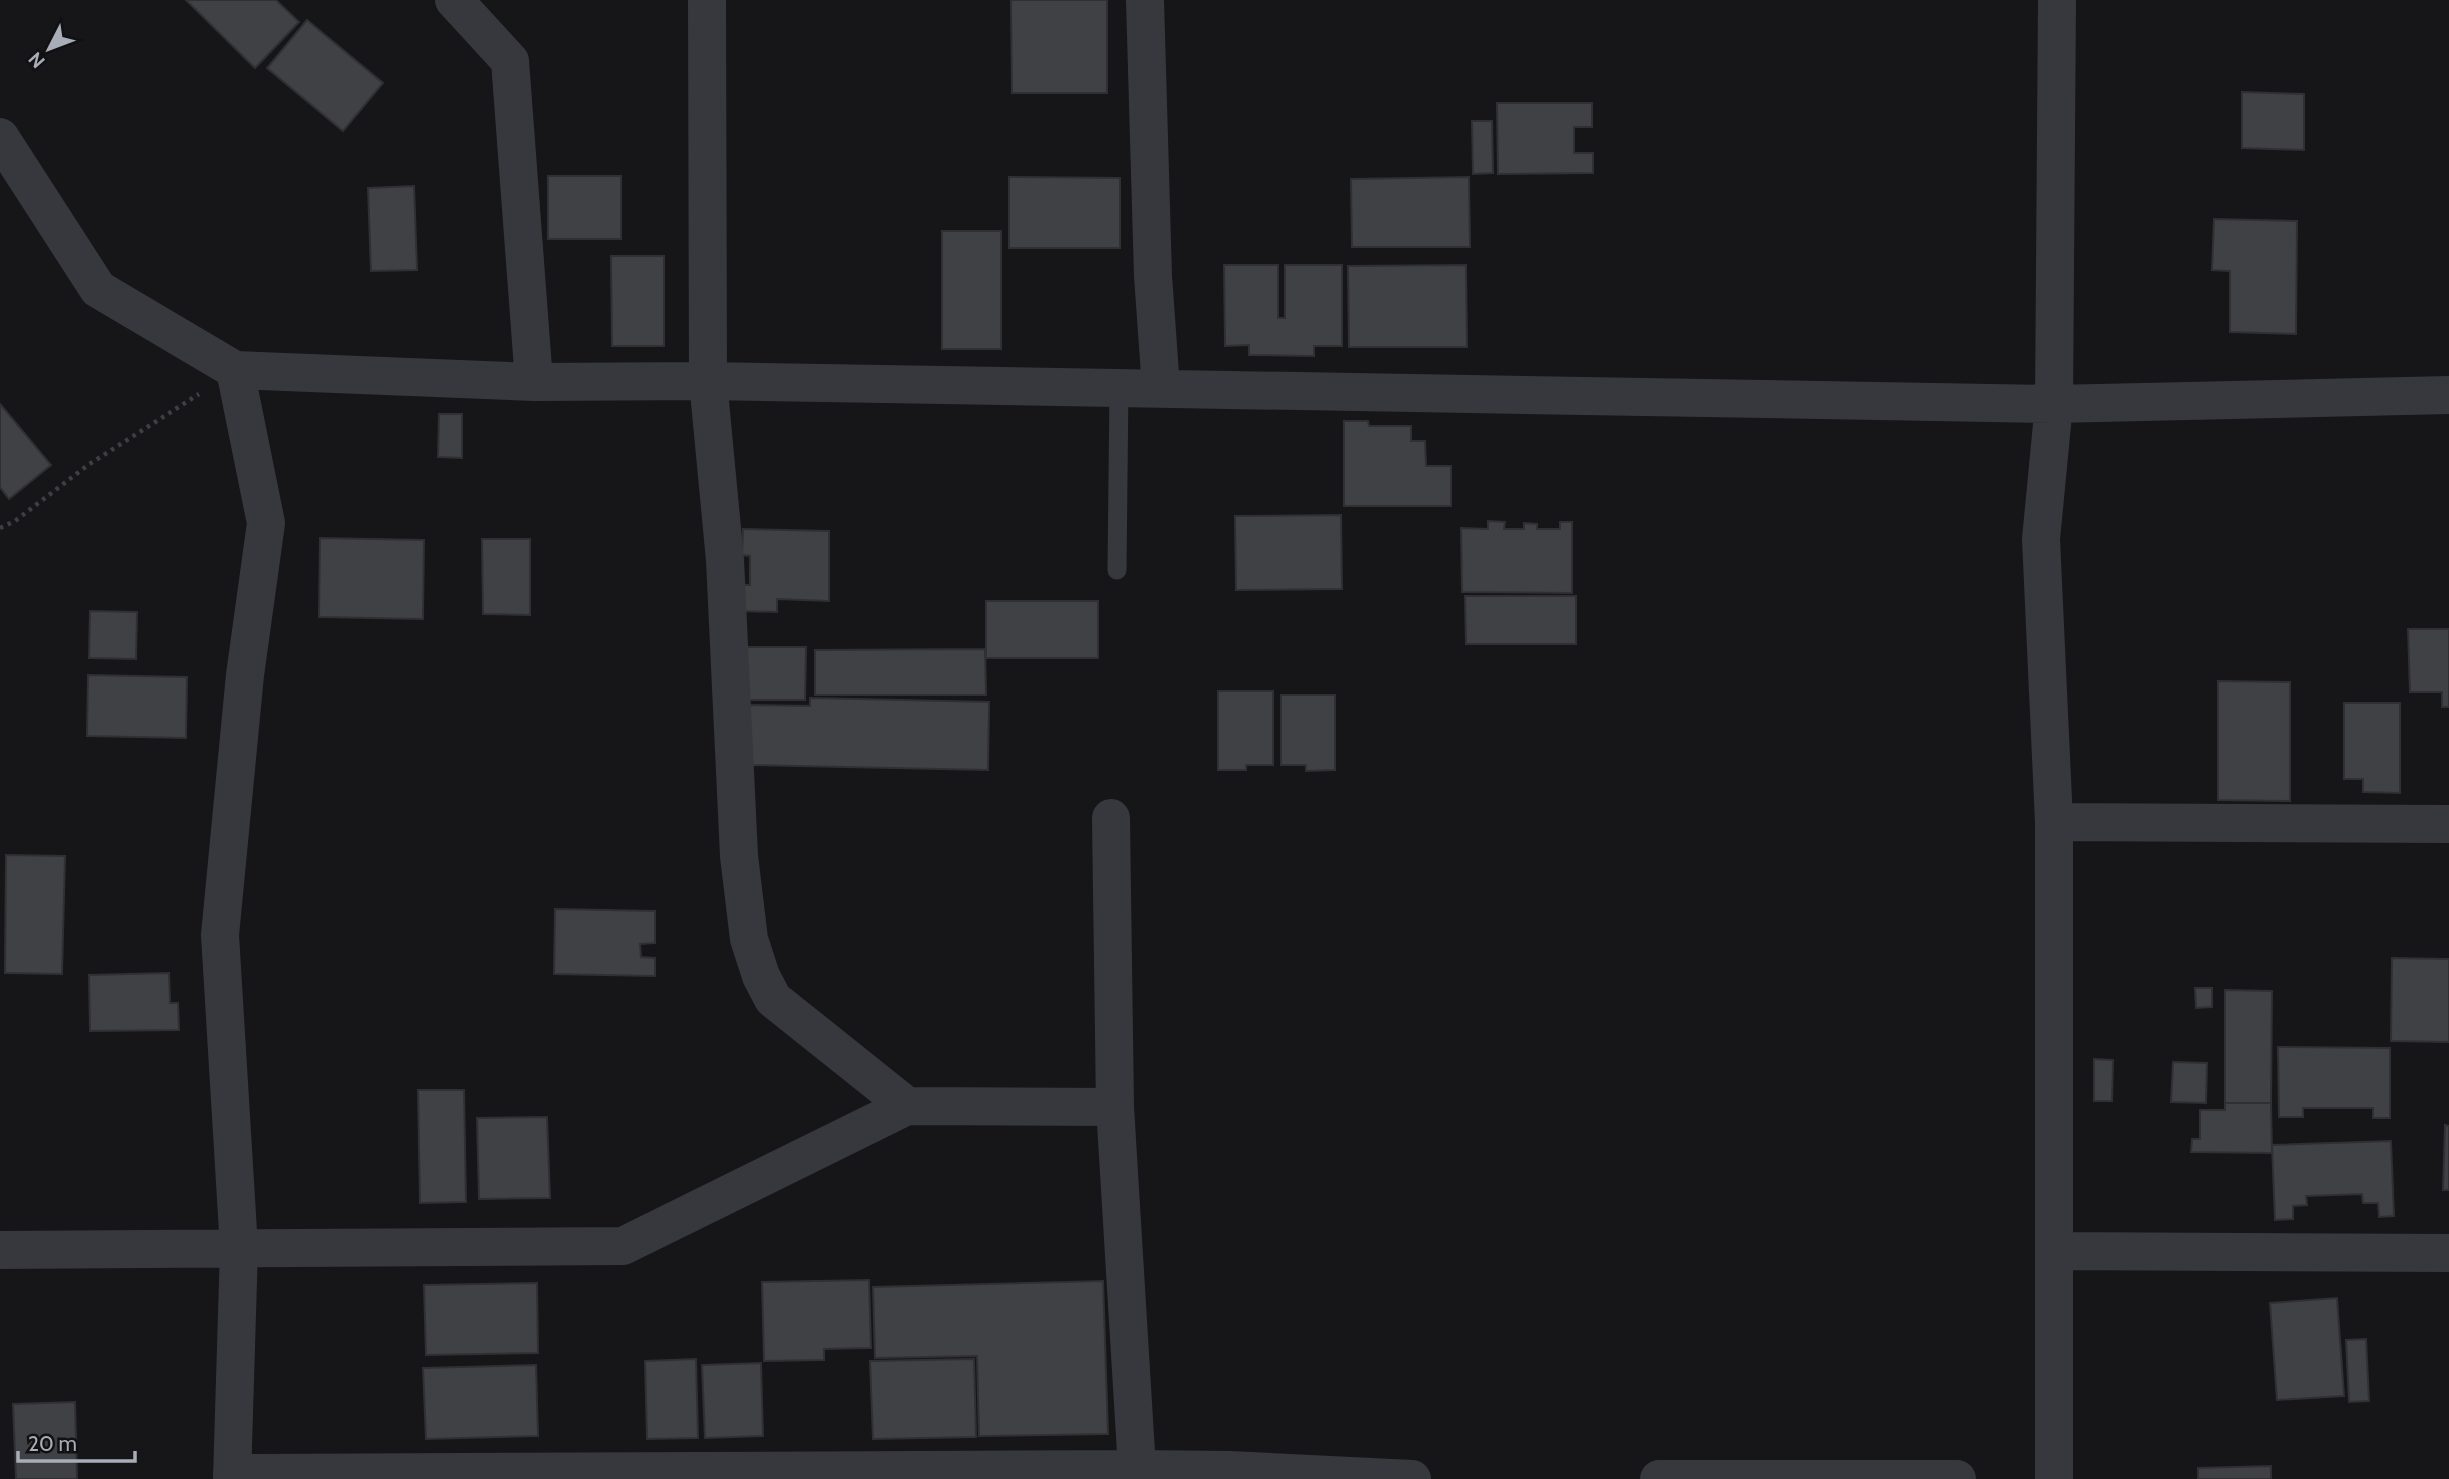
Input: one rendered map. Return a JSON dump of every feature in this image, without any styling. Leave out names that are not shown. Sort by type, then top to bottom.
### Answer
[{"type":"street","points":[[454,0],[510,61],[534,382]]},
{"type":"street","points":[[707,0],[708,381],[725,560],[739,856],[749,939],[761,976],[773,999],[907,1106]]},
{"type":"street","points":[[1145,0],[1153,276],[1161,388]]},
{"type":"street","points":[[2054,1479],[2054,822],[2041,538],[2054,404],[2057,0]]},
{"type":"street","points":[[0,137],[98,289],[235,370],[534,382],[708,381],[2054,404],[2449,395]]},
{"type":"street","points":[[235,370],[265,523],[245,675],[220,935],[239,1248],[232,1476],[1139,1474],[1230,1470],[1412,1479]]},
{"type":"street","points":[[1111,818],[1115,1107],[1139,1474]]},
{"type":"street","points":[[2054,822],[2449,824]]},
{"type":"street","points":[[0,1250],[623,1246],[907,1106],[1115,1107]]},
{"type":"street","points":[[2055,1251],[2449,1254]]},
{"type":"street","points":[[1659,1479],[1957,1479]]},
{"type":"lane","points":[[1116,570],[1119,388]]},
{"type":"path","points":[[0,528],[15,521],[88,465],[235,370]]},
{"type":"building","points":[[186,0],[276,0],[299,22],[255,68]]},
{"type":"building","points":[[1011,0],[1107,0],[1107,93],[1012,93]]},
{"type":"building","points":[[307,20],[383,83],[343,131],[267,68]]},
{"type":"building","points":[[2242,92],[2304,94],[2304,150],[2242,148]]},
{"type":"building","points":[[1497,103],[1592,103],[1592,127],[1574,127],[1574,153],[1593,153],[1593,173],[1498,174]]},
{"type":"building","points":[[1472,121],[1492,121],[1493,173],[1473,174]]},
{"type":"building","points":[[548,176],[621,176],[621,239],[548,239]]},
{"type":"building","points":[[1009,177],[1120,178],[1120,248],[1009,248]]},
{"type":"building","points":[[1469,177],[1470,247],[1352,247],[1351,179]]},
{"type":"building","points":[[414,186],[417,270],[371,271],[368,188]]},
{"type":"building","points":[[2214,219],[2297,221],[2296,334],[2230,332],[2230,271],[2212,270]]},
{"type":"building","points":[[942,231],[1001,231],[1001,349],[942,349]]},
{"type":"building","points":[[611,256],[664,256],[664,346],[612,346]]},
{"type":"building","points":[[1224,265],[1278,265],[1278,318],[1285,318],[1285,265],[1342,265],[1342,346],[1314,346],[1314,356],[1249,355],[1249,345],[1225,346]]},
{"type":"building","points":[[1466,265],[1467,347],[1349,347],[1348,266]]},
{"type":"building","points":[[0,404],[51,465],[9,499],[0,487]]},
{"type":"building","points":[[439,414],[462,414],[462,458],[438,457]]},
{"type":"building","points":[[1344,421],[1368,421],[1369,426],[1411,426],[1411,441],[1425,441],[1426,466],[1451,466],[1451,506],[1344,506]]},
{"type":"building","points":[[1341,515],[1342,589],[1236,590],[1235,516]]},
{"type":"building","points":[[1488,521],[1505,522],[1504,529],[1524,529],[1524,523],[1537,524],[1537,529],[1560,529],[1560,522],[1572,522],[1572,593],[1462,592],[1461,528],[1488,529]]},
{"type":"building","points":[[743,529],[829,531],[829,601],[777,599],[777,612],[742,611],[742,585],[750,585],[750,556],[742,555]]},
{"type":"building","points":[[320,538],[424,540],[423,619],[319,617]]},
{"type":"building","points":[[482,539],[530,539],[530,615],[483,614]]},
{"type":"building","points":[[1465,596],[1576,596],[1576,644],[1466,644]]},
{"type":"building","points":[[986,601],[1098,601],[1098,658],[986,658]]},
{"type":"building","points":[[90,611],[137,612],[136,659],[89,658]]},
{"type":"building","points":[[2408,629],[2449,629],[2449,707],[2442,707],[2442,692],[2410,692]]},
{"type":"building","points":[[743,647],[806,647],[805,700],[743,700]]},
{"type":"building","points":[[985,649],[986,695],[815,695],[815,650]]},
{"type":"building","points":[[88,675],[187,677],[186,738],[87,736]]},
{"type":"building","points":[[2218,681],[2290,682],[2290,801],[2218,800]]},
{"type":"building","points":[[1218,691],[1273,691],[1273,765],[1246,765],[1246,770],[1218,770]]},
{"type":"building","points":[[1281,695],[1335,695],[1335,770],[1306,771],[1306,765],[1281,765]]},
{"type":"building","points":[[810,698],[989,702],[988,770],[746,765],[747,705],[810,706]]},
{"type":"building","points":[[2344,703],[2400,703],[2400,793],[2363,792],[2363,779],[2344,779]]},
{"type":"building","points":[[6,855],[65,856],[62,974],[5,973]]},
{"type":"building","points":[[555,909],[655,911],[655,943],[640,944],[641,957],[655,958],[655,976],[554,974]]},
{"type":"building","points":[[2392,958],[2449,959],[2449,1042],[2391,1041]]},
{"type":"building","points":[[169,973],[170,1003],[178,1003],[179,1030],[90,1031],[89,975]]},
{"type":"building","points":[[2195,988],[2212,988],[2212,1007],[2196,1008]]},
{"type":"building","points":[[2225,990],[2272,991],[2271,1103],[2225,1103]]},
{"type":"building","points":[[2278,1047],[2390,1048],[2390,1118],[2373,1118],[2373,1108],[2303,1108],[2303,1117],[2279,1117]]},
{"type":"building","points":[[2094,1059],[2113,1060],[2112,1101],[2094,1101]]},
{"type":"building","points":[[2173,1062],[2207,1063],[2206,1103],[2171,1102]]},
{"type":"building","points":[[418,1090],[464,1090],[466,1202],[420,1203]]},
{"type":"building","points":[[2225,1103],[2271,1103],[2272,1153],[2191,1152],[2192,1139],[2200,1139],[2200,1110],[2225,1110]]},
{"type":"building","points":[[547,1117],[550,1198],[479,1199],[477,1118]]},
{"type":"building","points":[[2445,1125],[2449,1126],[2449,1190],[2443,1190]]},
{"type":"building","points":[[2391,1141],[2394,1216],[2379,1217],[2378,1203],[2363,1203],[2362,1194],[2306,1196],[2307,1205],[2293,1206],[2293,1219],[2275,1220],[2272,1145]]},
{"type":"building","points":[[869,1280],[871,1348],[824,1349],[824,1360],[764,1361],[762,1282]]},
{"type":"building","points":[[1103,1281],[1108,1434],[979,1436],[977,1356],[875,1358],[873,1287]]},
{"type":"building","points":[[537,1283],[538,1353],[426,1355],[424,1285]]},
{"type":"building","points":[[2337,1298],[2344,1396],[2277,1400],[2270,1303]]},
{"type":"building","points":[[2366,1339],[2369,1401],[2349,1402],[2346,1340]]},
{"type":"building","points":[[696,1359],[698,1438],[647,1439],[645,1361]]},
{"type":"building","points":[[974,1359],[976,1437],[873,1439],[870,1361]]},
{"type":"building","points":[[761,1363],[763,1436],[705,1438],[702,1365]]},
{"type":"building","points":[[536,1365],[538,1436],[426,1439],[423,1368]]},
{"type":"building","points":[[75,1402],[77,1479],[16,1479],[13,1404]]},
{"type":"building","points":[[2271,1466],[2271,1479],[2198,1479],[2198,1468]]}]
